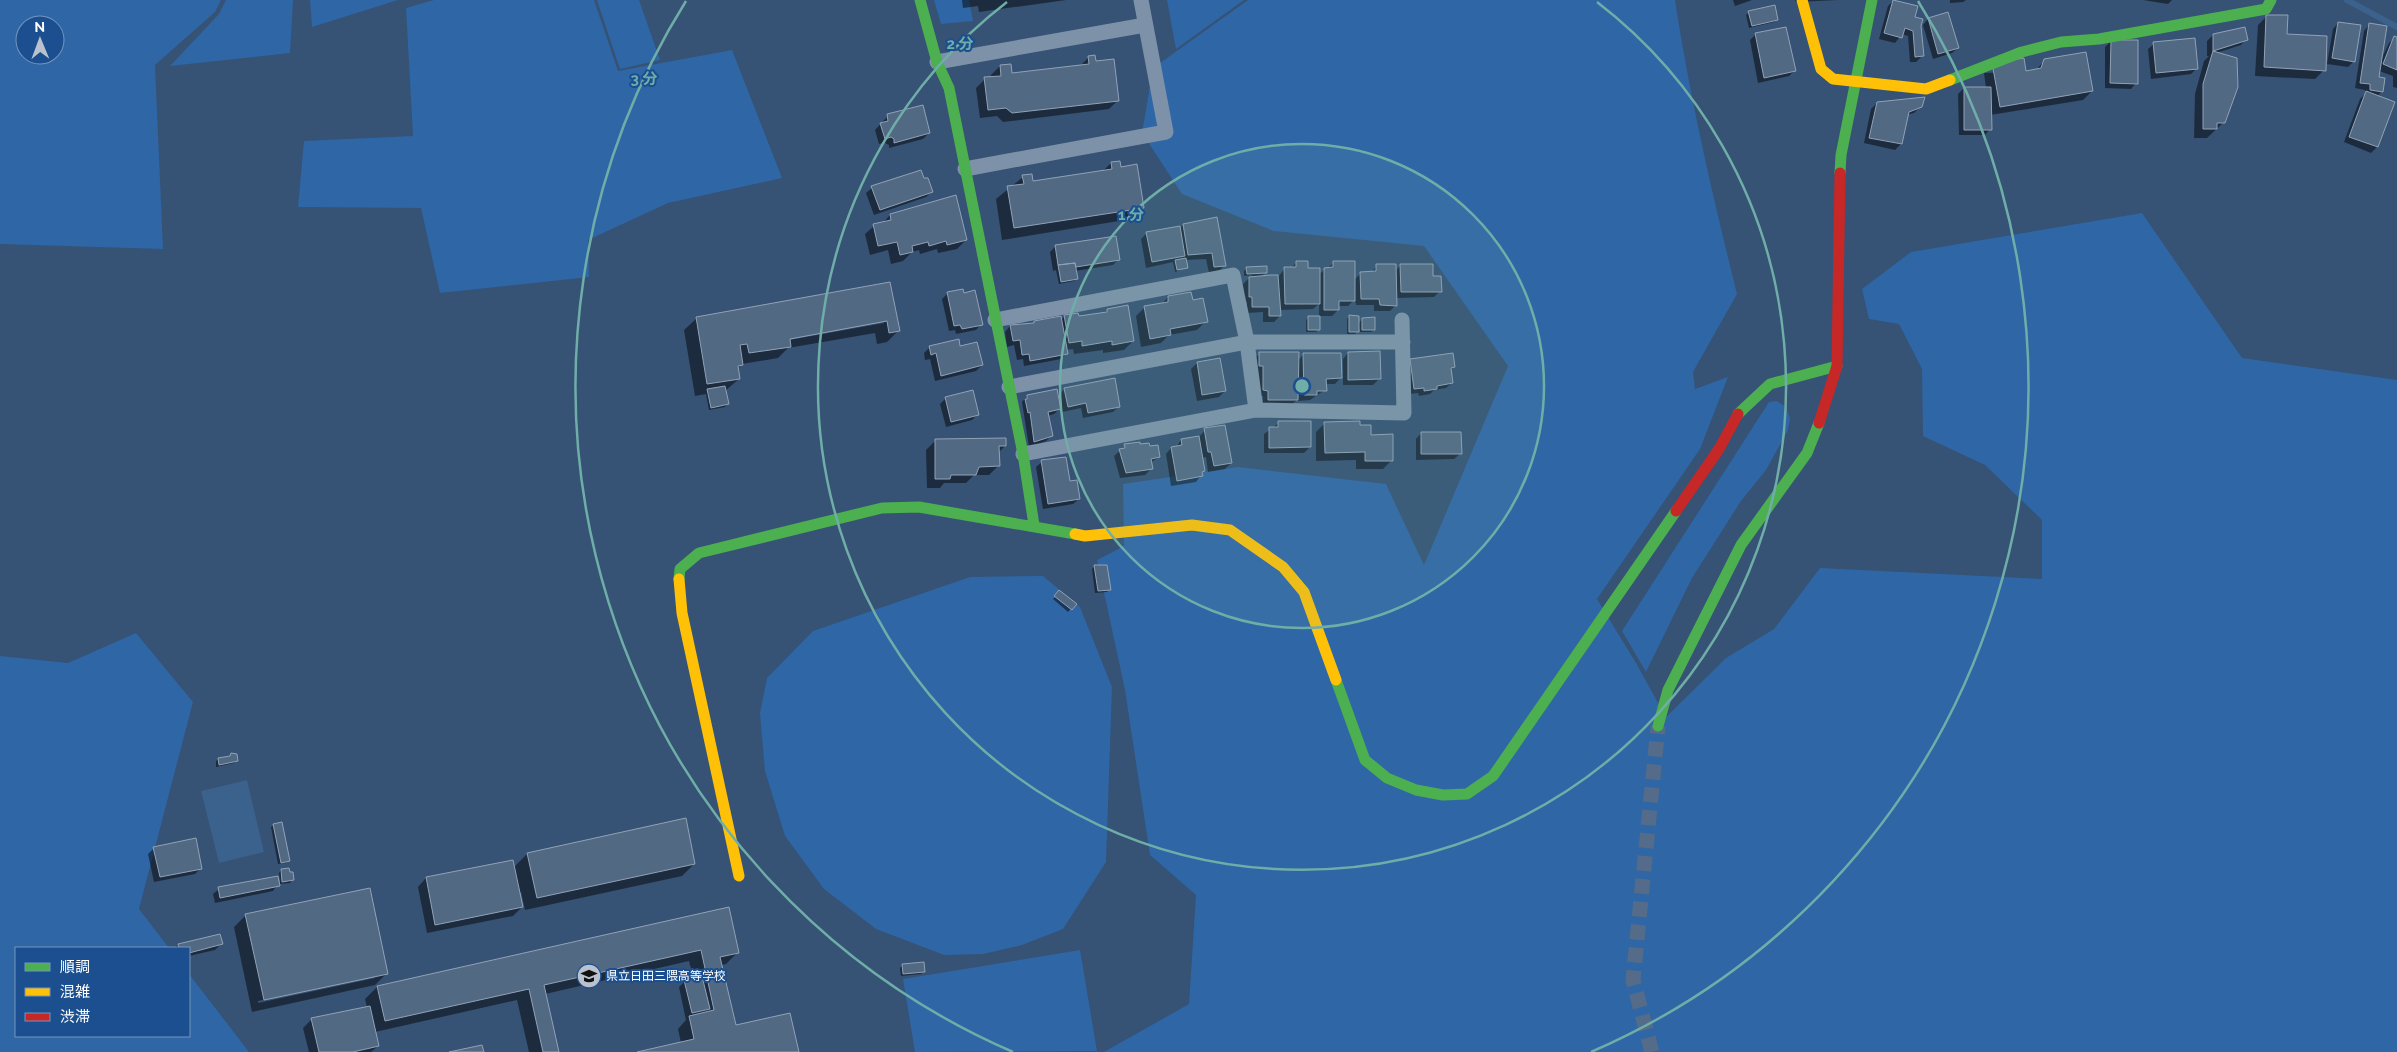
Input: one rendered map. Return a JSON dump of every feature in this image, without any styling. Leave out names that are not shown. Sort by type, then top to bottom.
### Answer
[{"type":"street","points":[[920,0],[937,62],[949,88],[1023,454],[1034,525]]},
{"type":"street","points":[[965,169],[1166,132],[1141,0]]},
{"type":"street","points":[[1802,0],[1821,69],[1833,79],[1926,89],[2022,52],[2061,42],[2099,39],[2266,9],[2271,0]]},
{"type":"street","points":[[1658,726],[1668,690],[1741,545],[1807,453],[1825,410],[1837,366],[1838,219],[1841,155],[1854,80],[1872,0]]},
{"type":"street","points":[[937,62],[1145,25]]},
{"type":"street","points":[[995,320],[1233,275],[1247,342],[1256,410]]},
{"type":"street","points":[[1023,454],[1256,410],[1404,414],[1402,320]]},
{"type":"street","points":[[1009,387],[1247,342],[1403,342]]},
{"type":"street","points":[[739,876],[682,613],[678,584],[680,569],[699,553],[882,508],[919,507],[1034,525],[1085,536],[1192,525],[1230,530],[1283,566],[1304,592],[1366,760],[1387,778],[1416,790],[1443,795],[1468,794],[1492,776],[1719,449],[1740,411],[1770,384],[1837,366]]},
{"type":"shaded area","points":[[0,0],[221,0],[215,12],[155,65],[163,249],[0,244]]},
{"type":"shaded area","points":[[226,0],[293,0],[290,53],[170,66],[219,14]]},
{"type":"shaded area","points":[[310,0],[398,0],[312,27]]},
{"type":"shaded area","points":[[434,0],[594,0],[618,71],[732,50],[782,178],[668,203],[588,240],[589,277],[440,293],[421,208],[298,207],[304,141],[413,136],[406,8]]},
{"type":"shaded area","points":[[597,0],[639,0],[660,60],[620,69]]},
{"type":"shaded area","points":[[934,0],[969,0],[973,21],[941,24]]},
{"type":"shaded area","points":[[1167,0],[1244,0],[1176,49]]},
{"type":"shaded area","points":[[1248,0],[1675,0],[1703,148],[1737,294],[1693,372],[1695,389],[1728,377],[1700,449],[1597,599],[1666,717],[1726,658],[1774,629],[1820,568],[2042,579],[2042,520],[1985,465],[1923,436],[1922,369],[1899,324],[1869,319],[1862,289],[1911,252],[2142,213],[2242,358],[2397,380],[2397,1052],[1104,1052],[1189,1004],[1196,895],[1150,855],[1125,690],[1097,560],[1124,546],[1123,484],[1238,467],[1386,484],[1424,565],[1508,366],[1424,246],[1274,231],[1182,194],[1142,133],[1153,68]]},
{"type":"shaded area","points":[[1777,401],[1786,407],[1790,418],[1788,430],[1766,470],[1741,501],[1692,578],[1646,672],[1622,631],[1769,402]]},
{"type":"shaded area","points":[[1043,576],[1080,607],[1112,687],[1106,862],[1063,929],[1022,945],[983,954],[944,955],[876,929],[824,889],[785,836],[765,771],[760,713],[767,678],[813,631],[970,577]]},
{"type":"shaded area","points":[[136,633],[193,702],[139,909],[168,947],[15,947],[15,1037],[190,1037],[190,975],[249,1052],[0,1052],[0,656],[68,663]]},
{"type":"shaded area","points":[[247,780],[264,852],[219,863],[201,791]]},
{"type":"shaded area","points":[[1080,950],[1097,1051],[915,1052],[903,979]]},
{"type":"building","points":[[1893,0],[1918,6],[1915,17],[1923,19],[1921,26],[1924,56],[1915,57],[1913,31],[1905,28],[1902,38],[1884,33]]},
{"type":"building","points":[[1775,5],[1778,20],[1752,26],[1748,11]]},
{"type":"building","points":[[1948,12],[1959,48],[1938,54],[1928,18]]},
{"type":"building","points":[[2266,15],[2288,15],[2287,34],[2327,36],[2326,71],[2264,67]]},
{"type":"building","points":[[2338,22],[2361,25],[2355,62],[2332,58]]},
{"type":"building","points":[[2369,23],[2387,26],[2379,77],[2385,78],[2383,92],[2370,90],[2370,84],[2360,83]]},
{"type":"building","points":[[1786,27],[1796,71],[1764,78],[1755,33]]},
{"type":"building","points":[[2245,27],[2248,40],[2213,51],[2213,34]]},
{"type":"building","points":[[2394,36],[2397,37],[2397,70],[2383,64]]},
{"type":"building","points":[[2195,38],[2198,69],[2156,73],[2153,42]]},
{"type":"building","points":[[2111,40],[2138,40],[2138,84],[2110,83]]},
{"type":"building","points":[[2213,51],[2237,58],[2238,87],[2225,123],[2217,123],[2217,129],[2203,129],[2203,84]]},
{"type":"building","points":[[2086,52],[2093,91],[2000,107],[1992,63],[2024,58],[2026,71],[2041,68],[2044,59]]},
{"type":"building","points":[[1095,55],[1096,61],[1114,59],[1119,101],[1012,113],[1006,108],[988,110],[984,77],[1001,76],[1000,65],[1011,64],[1012,73],[1089,64],[1088,56]]},
{"type":"building","points":[[1964,87],[1991,87],[1992,130],[1964,130]]},
{"type":"building","points":[[2366,91],[2395,102],[2378,147],[2349,137]]},
{"type":"building","points":[[1925,97],[1922,107],[1909,112],[1902,144],[1869,138],[1877,102]]},
{"type":"building","points":[[923,105],[930,133],[894,143],[894,139],[891,137],[885,139],[880,123],[888,121],[887,114]]},
{"type":"building","points":[[1120,161],[1121,167],[1137,164],[1144,208],[1014,228],[1007,186],[1024,184],[1022,175],[1032,174],[1033,181],[1112,169],[1111,162]]},
{"type":"building","points":[[921,170],[924,178],[928,178],[933,192],[880,210],[871,186]]},
{"type":"building","points":[[956,195],[967,240],[947,245],[946,241],[929,246],[928,242],[912,246],[913,252],[900,255],[897,242],[878,246],[873,224],[891,220],[890,214]]},
{"type":"building","points":[[1217,217],[1226,266],[1214,267],[1212,253],[1188,255],[1183,224]]},
{"type":"building","points":[[1180,226],[1185,256],[1152,262],[1146,232]]},
{"type":"building","points":[[1116,236],[1120,260],[1076,267],[1075,263],[1058,265],[1055,245]]},
{"type":"building","points":[[1186,258],[1188,268],[1177,270],[1175,260]]},
{"type":"building","points":[[1296,261],[1308,261],[1308,268],[1320,268],[1320,304],[1285,304],[1284,267],[1296,267]]},
{"type":"building","points":[[1333,261],[1355,261],[1355,301],[1339,301],[1339,310],[1324,310],[1324,268],[1333,267]]},
{"type":"building","points":[[1075,263],[1078,279],[1061,282],[1058,265]]},
{"type":"building","points":[[1376,264],[1396,264],[1397,306],[1380,305],[1379,299],[1361,299],[1360,272],[1376,271]]},
{"type":"building","points":[[1400,264],[1433,264],[1433,276],[1441,276],[1442,292],[1401,292]]},
{"type":"building","points":[[1267,266],[1267,273],[1247,274],[1246,267]]},
{"type":"building","points":[[1278,275],[1281,316],[1269,316],[1269,307],[1252,307],[1252,297],[1249,297],[1249,277]]},
{"type":"building","points":[[890,282],[900,331],[889,333],[887,321],[790,339],[791,347],[749,353],[747,344],[740,345],[743,365],[738,366],[740,379],[707,384],[696,317]]},
{"type":"building","points":[[963,289],[964,293],[975,290],[983,325],[962,329],[960,325],[954,326],[947,292]]},
{"type":"building","points":[[1191,292],[1193,300],[1203,298],[1208,322],[1170,329],[1171,335],[1150,339],[1144,306],[1168,302],[1168,296]]},
{"type":"building","points":[[1128,305],[1134,341],[1112,345],[1112,341],[1082,346],[1082,341],[1069,343],[1064,315],[1078,313],[1079,316],[1107,312],[1107,309]]},
{"type":"building","points":[[1349,315],[1359,316],[1359,332],[1349,332]]},
{"type":"building","points":[[1061,316],[1068,354],[1030,361],[1029,354],[1022,355],[1020,340],[1013,341],[1010,325],[1034,323],[1034,321]]},
{"type":"building","points":[[1308,316],[1320,316],[1320,330],[1308,330]]},
{"type":"building","points":[[1375,317],[1375,330],[1362,330],[1362,318]]},
{"type":"building","points":[[959,339],[960,346],[977,342],[983,365],[941,376],[936,353],[931,355],[929,346]]},
{"type":"building","points":[[1380,351],[1381,379],[1348,380],[1348,352]]},
{"type":"building","points":[[1259,352],[1299,352],[1298,400],[1268,400],[1268,391],[1263,390],[1263,366],[1259,366]]},
{"type":"building","points":[[1303,353],[1341,353],[1342,378],[1326,379],[1327,391],[1317,391],[1317,395],[1304,395]]},
{"type":"building","points":[[1453,353],[1455,367],[1451,368],[1453,383],[1437,386],[1437,389],[1424,391],[1424,388],[1414,389],[1410,359]]},
{"type":"building","points":[[1220,358],[1226,391],[1202,395],[1197,362]]},
{"type":"building","points":[[1115,378],[1120,407],[1088,413],[1086,403],[1068,407],[1064,388]]},
{"type":"building","points":[[725,386],[729,404],[711,408],[707,389]]},
{"type":"building","points":[[1057,389],[1061,409],[1048,412],[1053,436],[1034,442],[1030,412],[1028,413],[1025,399],[1027,399],[1027,395]]},
{"type":"building","points":[[973,390],[979,415],[951,422],[945,397]]},
{"type":"building","points":[[1278,421],[1311,421],[1311,447],[1269,448],[1269,427],[1278,427]]},
{"type":"building","points":[[1360,421],[1360,425],[1371,425],[1371,435],[1393,434],[1393,461],[1365,461],[1365,452],[1325,453],[1324,422]]},
{"type":"building","points":[[1225,425],[1232,463],[1214,466],[1211,452],[1208,452],[1204,428]]},
{"type":"building","points":[[1421,432],[1461,432],[1462,454],[1421,454]]},
{"type":"building","points":[[1199,436],[1205,471],[1202,472],[1203,476],[1177,481],[1171,447],[1182,445],[1181,439]]},
{"type":"building","points":[[1006,438],[1006,446],[999,446],[1000,466],[979,467],[976,475],[951,475],[950,479],[935,479],[935,439]]},
{"type":"building","points":[[1140,442],[1140,444],[1149,443],[1150,446],[1158,445],[1160,457],[1151,459],[1153,469],[1126,473],[1119,449],[1125,448],[1124,444]]},
{"type":"building","points":[[1066,457],[1070,481],[1077,480],[1080,499],[1048,504],[1041,460]]},
{"type":"building","points":[[1094,565],[1107,565],[1111,590],[1098,591]]},
{"type":"building","points":[[1059,590],[1077,604],[1072,610],[1054,596]]},
{"type":"building","points":[[231,753],[237,754],[238,761],[219,765],[218,758],[230,756]]},
{"type":"building","points":[[686,818],[695,864],[537,898],[527,853]]},
{"type":"building","points":[[282,822],[290,861],[281,863],[273,824]]},
{"type":"building","points":[[196,838],[202,869],[160,877],[153,847]]},
{"type":"building","points":[[513,860],[523,907],[435,925],[426,877]]},
{"type":"building","points":[[289,868],[290,872],[293,872],[294,880],[282,882],[281,869]]},
{"type":"building","points":[[278,876],[280,886],[220,898],[218,887]]},
{"type":"building","points":[[370,888],[388,974],[264,1000],[245,914]]},
{"type":"building","points":[[729,907],[739,953],[720,957],[736,1025],[790,1013],[799,1052],[637,1052],[694,1039],[689,1016],[714,1010],[701,950],[544,985],[559,1052],[543,1052],[529,989],[385,1021],[377,986]]},
{"type":"building","points":[[220,934],[223,944],[190,953],[190,947],[179,947],[178,944]]},
{"type":"building","points":[[924,962],[925,972],[903,974],[902,964]]},
{"type":"building","points":[[702,976],[710,1009],[692,1013],[684,980]]},
{"type":"building","points":[[370,1006],[379,1046],[353,1052],[319,1052],[311,1018]]},
{"type":"building","points":[[482,1045],[484,1052],[449,1052]]},
{"type":"waterway","points":[[2347,0],[2397,27]]},
{"type":"tunnel","points":[[1652,1052],[1633,980],[1658,726]]},
{"type":"traffic: fast","points":[[920,0],[937,62],[949,88],[1023,454],[1034,525]]},
{"type":"traffic: fast","points":[[1840,173],[1841,155],[1872,0]]},
{"type":"traffic: fast","points":[[1950,80],[2022,52],[2061,42],[2099,39],[2266,9],[2271,0]]},
{"type":"traffic: fast","points":[[1738,414],[1770,384],[1837,366]]},
{"type":"traffic: fast","points":[[1658,726],[1668,690],[1741,545],[1807,453],[1819,423]]},
{"type":"traffic: fast","points":[[679,579],[680,569],[699,553],[882,508],[919,507],[1075,534]]},
{"type":"traffic: fast","points":[[1336,680],[1365,760],[1387,778],[1416,790],[1443,795],[1467,794],[1493,776],[1676,511]]},
{"type":"traffic: slow","points":[[1802,0],[1821,69],[1833,79],[1926,89],[1950,80]]},
{"type":"traffic: slow","points":[[1075,534],[1085,536],[1192,525],[1230,530],[1283,567],[1304,592],[1336,680]]},
{"type":"traffic: slow","points":[[679,579],[682,613],[739,876]]},
{"type":"traffic: jam","points":[[1819,423],[1837,366],[1840,173]]},
{"type":"traffic: jam","points":[[1676,511],[1719,449],[1738,414]]},
{"type":"place","name":"県立日田三隈高等学校","points":[[589,976]]}]
